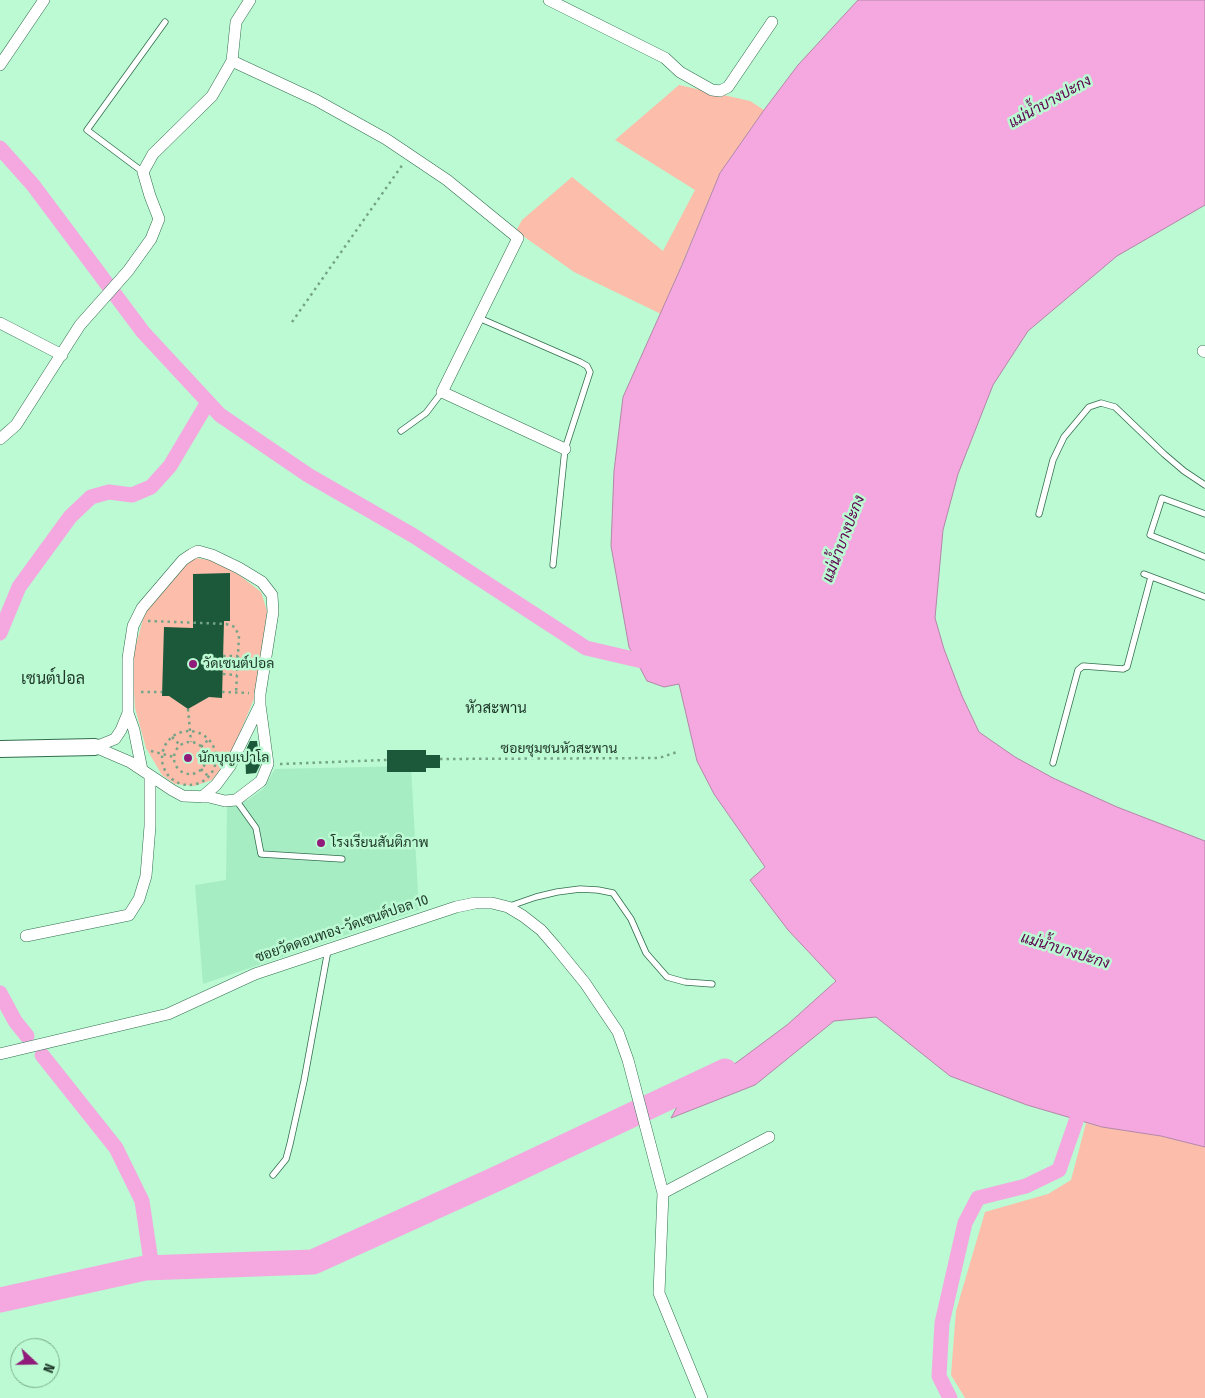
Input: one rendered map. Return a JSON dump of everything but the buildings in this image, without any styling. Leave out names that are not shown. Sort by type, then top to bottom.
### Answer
[{"type":"street","points":[[0,65],[44,0]]},
{"type":"street","points":[[0,439],[16,425],[80,326],[128,271],[151,240],[159,219],[143,172],[153,154],[212,96],[232,62],[236,22],[250,0]]},
{"type":"street","points":[[549,0],[665,58],[680,72],[712,90],[720,91],[728,87],[772,22]]},
{"type":"street","points":[[232,62],[316,100],[386,139],[447,180],[518,238],[442,392],[565,449]]},
{"type":"street","points":[[0,323],[62,355]]},
{"type":"street","points":[[26,936],[129,915],[139,898],[146,876],[150,826],[146,773],[128,712],[128,658],[133,626],[142,608],[183,560],[198,551],[212,555],[239,568],[262,582],[272,595],[273,612],[260,699],[268,764],[261,781],[236,800],[225,801],[209,797],[183,796],[146,773],[130,762],[95,747]]},
{"type":"street","points":[[202,797],[216,786],[230,766],[260,699]]},
{"type":"street","points":[[0,748],[95,747],[115,740],[128,712]]},
{"type":"street","name":"ซอยวัดดอนทอง-วัดเซนต์ปอล 10","points":[[0,1054],[168,1014],[255,974],[456,907],[475,903],[492,903],[508,907],[541,930],[585,983],[618,1032],[628,1060],[663,1193],[659,1293],[702,1398]]},
{"type":"street","points":[[663,1193],[769,1137]]},
{"type":"lane","points":[[143,172],[87,130],[165,22]]},
{"type":"lane","points":[[478,317],[586,366],[590,372],[565,449],[553,565]]},
{"type":"lane","points":[[401,431],[426,413],[442,392]]},
{"type":"lane","points":[[1039,514],[1053,460],[1064,437],[1089,407],[1101,403],[1116,407],[1164,454],[1205,485]]},
{"type":"lane","points":[[1205,514],[1162,498],[1150,535],[1205,557]]},
{"type":"lane","points":[[1144,574],[1205,597]]},
{"type":"lane","points":[[1053,763],[1078,670],[1083,666],[1127,667],[1151,577]]},
{"type":"lane","points":[[236,800],[256,828],[261,854],[342,859]]},
{"type":"lane","points":[[508,907],[536,896],[557,892],[589,890],[613,893],[631,919],[646,953],[667,977],[685,982],[712,984]]},
{"type":"lane","points":[[273,1175],[286,1159],[290,1144],[308,1061],[328,950]]},
{"type":"path","points":[[292,322],[410,155]]},
{"type":"path","points":[[136,621],[226,624],[235,627],[239,636],[236,693]]},
{"type":"path","points":[[223,656],[238,656]]},
{"type":"path","points":[[222,674],[237,674]]},
{"type":"path","points":[[128,692],[162,692]]},
{"type":"path","points":[[222,692],[236,693],[260,699]]},
{"type":"path","points":[[188,709],[191,742]]},
{"type":"path","points":[[190,731],[203,735],[208,740],[214,748],[216,757],[214,766],[208,776],[196,784],[187,785],[178,783],[171,778],[165,771],[162,763],[162,754],[172,737],[190,731]]},
{"type":"path","points":[[172,737],[180,746]]},
{"type":"path","points":[[201,747],[208,740]]},
{"type":"path","points":[[191,742],[201,747],[205,754],[201,769],[191,774],[186,774],[179,770],[174,763],[174,757],[177,748],[180,746],[191,742]]},
{"type":"path","points":[[137,747],[174,757]]},
{"type":"path","name":"ซอยชุมชนหัวสะพาน","points":[[440,759],[659,758],[677,752]]},
{"type":"path","points":[[268,764],[387,760]]},
{"type":"path","points":[[201,769],[208,776]]},
{"type":"path","points":[[171,778],[179,770]]},
{"type":"shaded area","points":[[679,85],[750,101],[764,110],[720,173],[661,314],[574,272],[516,231],[522,220],[572,177],[663,251],[695,190],[615,140]]},
{"type":"shaded area","points":[[196,558],[215,561],[239,575],[261,592],[267,611],[256,694],[229,759],[212,780],[194,786],[175,784],[162,775],[146,748],[135,708],[132,659],[145,612],[186,563]]},
{"type":"shaded area","name":"โรงเรียนสันติภาพ","points":[[411,766],[419,910],[203,984],[195,885],[226,880],[227,806],[248,800],[263,789],[275,769]]},
{"type":"shaded area","points":[[1086,1123],[1161,1136],[1205,1147],[1205,1398],[965,1398],[951,1375],[956,1311],[985,1212],[1048,1194],[1071,1180]]},
{"type":"water","name":"แม่น้ำบางปะกง","points":[[858,0],[1205,0],[1205,205],[1117,256],[1028,331],[993,385],[958,474],[943,530],[935,618],[944,649],[962,696],[979,732],[1015,757],[1053,778],[1117,807],[1205,841],[1205,1147],[1161,1136],[1102,1127],[1027,1105],[950,1076],[876,1017],[834,1021],[755,1085],[671,1118],[687,1088],[725,1071],[787,1025],[836,981],[788,930],[750,880],[765,867],[714,794],[697,761],[679,684],[664,687],[647,681],[629,647],[611,546],[614,471],[623,397],[682,265],[720,173],[798,65]]},
{"type":"waterway","points":[[0,148],[33,185],[143,332],[220,415],[308,475],[414,536],[586,648],[655,664]]},
{"type":"waterway","points":[[0,633],[19,587],[70,517],[91,497],[109,492],[132,495],[151,487],[170,466],[208,402]]},
{"type":"waterway","points":[[0,993],[15,1021],[27,1036]]},
{"type":"waterway","points":[[42,1055],[116,1148],[142,1201],[152,1268]]},
{"type":"waterway","points":[[0,1300],[145,1268],[313,1262],[496,1179],[725,1071]]},
{"type":"waterway","points":[[950,1398],[939,1376],[942,1323],[965,1223],[978,1198],[1026,1186],[1059,1170],[1083,1101]]},
{"type":"place","name":"วัดเซนต์ปอล","points":[[193,664]]},
{"type":"place","name":"นักบุญเปาโล","points":[[188,758]]},
{"type":"place","name":"โรงเรียนสันติภาพ","points":[[321,843]]},
{"type":"district","name":"เซนต์ปอล","points":[[53,680]]},
{"type":"district","name":"หัวสะพาน","points":[[496,709]]}]
